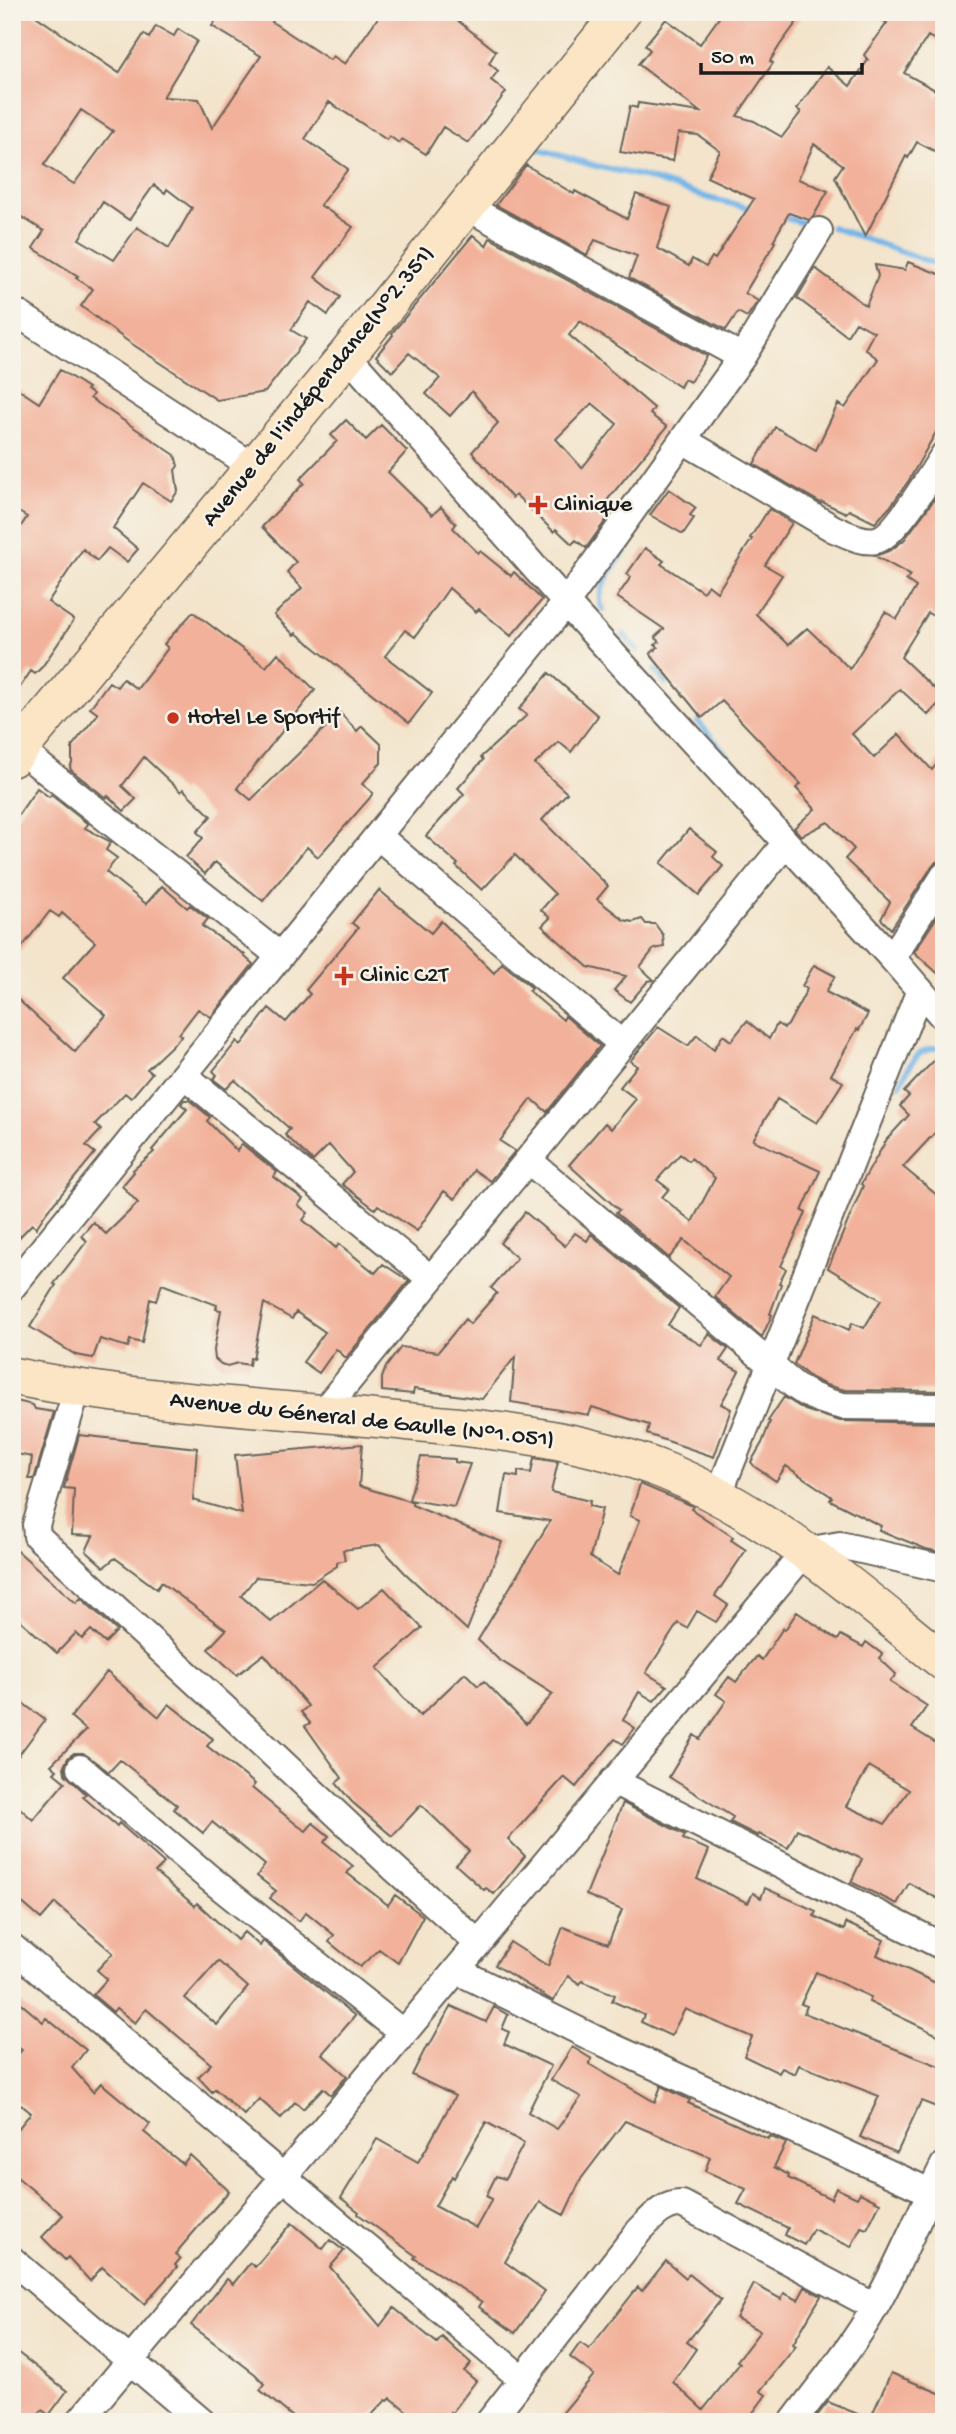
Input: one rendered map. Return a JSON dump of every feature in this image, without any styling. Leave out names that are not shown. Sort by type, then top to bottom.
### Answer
[{"type":"main road","name":"Avenue de l'indépendance(N°2.351)","points":[[16,754],[347,355],[622,12]]},
{"type":"main road","name":"Avenue du Géneral de Gaulle (N°1.051)","points":[[12,1376],[77,1389],[191,1402],[507,1432],[612,1453],[655,1468],[718,1496],[806,1551],[944,1662]]},
{"type":"street","points":[[465,206],[743,357]]},
{"type":"street","points":[[12,1287],[566,603],[743,357],[819,231]]},
{"type":"street","points":[[12,310],[254,467]]},
{"type":"street","points":[[347,355],[566,603],[944,1018]]},
{"type":"street","points":[[683,440],[834,529],[859,539],[873,541],[885,538],[916,499],[944,455]]},
{"type":"street","points":[[16,754],[280,956]]},
{"type":"street","points":[[378,836],[622,1044]]},
{"type":"street","points":[[323,1413],[786,843]]},
{"type":"street","points":[[892,958],[944,876]]},
{"type":"street","points":[[718,1496],[920,990]]},
{"type":"street","points":[[184,1074],[431,1279]]},
{"type":"street","points":[[528,1160],[770,1364],[797,1390],[830,1404],[843,1406],[944,1406]]},
{"type":"street","points":[[77,1389],[36,1525],[37,1536],[478,1943]]},
{"type":"street","points":[[79,2422],[806,1551],[840,1545],[944,1569]]},
{"type":"street","points":[[80,1768],[208,1877],[403,2033]]},
{"type":"street","points":[[613,1781],[944,1947]]},
{"type":"street","points":[[12,1947],[522,2379]]},
{"type":"street","points":[[456,1970],[593,2038],[930,2192]]},
{"type":"street","points":[[793,2422],[853,2344],[875,2307],[902,2257],[944,2165]]},
{"type":"street","points":[[489,2422],[639,2231],[661,2210],[673,2204],[682,2204],[875,2307]]},
{"type":"street","points":[[12,2260],[202,2422]]},
{"type":"building","points":[[25,12],[30,12],[119,73],[144,34],[149,38],[156,26],[174,36],[178,29],[197,41],[163,97],[199,99],[212,128],[261,56],[212,26],[223,12],[278,12],[272,22],[330,60],[333,56],[345,64],[382,12],[447,12],[496,51],[489,63],[498,71],[491,80],[506,92],[468,143],[443,127],[426,154],[402,139],[399,143],[389,136],[387,140],[329,102],[305,139],[348,169],[320,205],[353,227],[315,277],[340,297],[328,315],[310,302],[291,330],[306,339],[265,392],[217,400],[126,340],[81,306],[93,289],[76,278],[78,276],[33,248],[44,231],[12,211],[12,31]],"holes":[[[81,110],[113,131],[74,184],[44,165]],[[154,185],[165,193],[167,189],[192,208],[169,248],[137,227],[114,260],[79,239],[103,202],[129,220]]]},
{"type":"building","points":[[723,12],[804,12],[780,45],[770,61],[773,63],[737,116],[754,121],[782,137],[801,112],[797,109],[827,67],[850,86],[868,60],[864,55],[887,23],[870,12],[944,12],[944,45],[928,36],[904,73],[937,91],[935,95],[944,100],[944,156],[917,142],[908,158],[906,156],[865,237],[835,177],[843,165],[814,144],[798,179],[828,191],[809,220],[789,213],[745,293],[758,301],[747,317],[738,312],[726,330],[629,278],[637,256],[595,240],[587,255],[496,205],[526,165],[574,194],[575,191],[627,219],[636,194],[671,207],[657,248],[689,266],[692,259],[706,267],[712,257],[715,259],[754,199],[707,177],[720,151],[698,135],[678,133],[673,161],[620,152],[630,106],[637,108],[638,103],[700,112],[638,64],[650,50],[645,45],[666,19],[700,44]]},
{"type":"building","points":[[473,235],[486,246],[490,238],[707,356],[690,382],[684,379],[680,387],[580,321],[569,335],[654,408],[650,414],[667,427],[604,504],[611,513],[586,548],[576,540],[572,544],[556,529],[554,532],[516,495],[512,498],[472,452],[498,423],[472,391],[450,416],[426,394],[440,378],[409,353],[392,372],[376,356]],"holes":[[[592,403],[617,424],[582,468],[556,439]]]},
{"type":"building","points":[[908,262],[944,276],[944,418],[909,480],[875,523],[849,510],[846,513],[821,503],[754,464],[775,427],[816,450],[838,404],[845,408],[878,359],[865,349],[874,332],[856,322],[847,336],[797,298],[815,268],[866,306],[878,276],[875,265],[905,270]]},
{"type":"building","points":[[60,370],[88,388],[86,390],[93,394],[90,398],[175,455],[178,491],[171,501],[143,483],[113,528],[138,549],[127,562],[108,548],[97,561],[83,549],[48,602],[74,620],[42,667],[35,674],[31,671],[12,699],[12,540],[27,517],[12,508],[12,385],[39,403]]},
{"type":"building","points":[[346,420],[366,440],[381,425],[407,451],[388,472],[432,515],[441,507],[456,524],[453,528],[478,553],[480,551],[511,576],[514,572],[542,600],[511,636],[479,609],[476,612],[449,588],[415,637],[405,630],[385,656],[432,693],[409,723],[296,633],[294,635],[274,615],[302,588],[287,572],[296,562],[262,527],[304,483],[300,479],[337,441],[331,435]]},
{"type":"building","points":[[669,489],[696,508],[690,515],[694,518],[683,534],[650,515]]},
{"type":"building","points":[[939,493],[944,495],[944,622],[928,613],[901,657],[944,698],[928,715],[900,689],[852,734],[874,758],[899,734],[932,770],[944,754],[944,860],[936,862],[931,868],[891,929],[881,919],[890,902],[845,859],[854,849],[828,822],[801,836],[794,828],[815,809],[796,788],[801,784],[722,701],[702,718],[650,654],[658,647],[655,645],[659,642],[655,637],[664,629],[617,597],[631,577],[627,574],[645,548],[664,561],[661,564],[703,592],[708,585],[717,592],[769,509],[792,523],[765,565],[782,575],[756,614],[788,645],[807,628],[850,669],[885,612],[897,619],[916,587],[906,580],[910,575],[875,556],[891,550],[904,540]]},
{"type":"building","points":[[193,612],[266,667],[278,653],[315,690],[237,788],[251,800],[340,713],[357,731],[362,726],[381,744],[381,763],[362,784],[373,793],[369,799],[318,857],[307,847],[263,901],[215,862],[205,874],[186,857],[203,838],[197,832],[211,816],[144,757],[122,786],[136,799],[124,811],[70,767],[72,746],[98,714],[90,708],[109,682],[117,687],[123,679],[137,689],[168,648],[164,644]]},
{"type":"building","points":[[549,673],[598,716],[571,752],[559,742],[535,764],[567,793],[542,820],[608,886],[597,899],[624,920],[633,922],[642,919],[646,924],[655,924],[663,935],[664,947],[654,949],[640,967],[654,980],[648,981],[630,1002],[614,990],[626,976],[588,967],[542,926],[550,918],[541,910],[555,894],[515,855],[482,890],[426,836],[464,794],[458,788],[483,760],[481,757],[527,715],[519,709]]},
{"type":"building","points":[[37,788],[49,797],[51,795],[88,824],[85,828],[111,842],[106,850],[117,858],[106,872],[146,904],[162,886],[187,908],[190,905],[208,919],[202,926],[245,955],[253,964],[211,1017],[198,1009],[179,1034],[182,1036],[147,1069],[152,1073],[131,1098],[125,1093],[95,1124],[101,1130],[86,1146],[95,1153],[36,1228],[32,1224],[12,1245],[12,994],[75,1052],[106,1015],[63,978],[95,942],[62,913],[59,917],[50,911],[12,960],[12,824]]},
{"type":"building","points":[[689,829],[717,852],[713,857],[723,866],[699,895],[661,863]]},
{"type":"building","points":[[379,890],[431,933],[441,921],[494,973],[502,963],[532,988],[529,991],[563,1020],[565,1016],[600,1046],[547,1112],[532,1099],[500,1141],[515,1151],[490,1181],[474,1170],[455,1199],[444,1191],[417,1231],[378,1205],[375,1209],[342,1184],[353,1172],[329,1145],[313,1161],[285,1135],[290,1129],[235,1080],[226,1089],[213,1079],[217,1075],[213,1071],[237,1041],[241,1045],[269,1008],[286,1022],[310,994],[306,990],[358,928],[352,923]]},
{"type":"building","points":[[944,906],[944,979],[914,952]]},
{"type":"building","points":[[814,965],[835,976],[826,992],[868,1014],[831,1075],[843,1082],[817,1123],[777,1099],[753,1140],[820,1171],[802,1211],[806,1213],[781,1266],[786,1269],[779,1283],[781,1284],[770,1314],[772,1315],[762,1337],[715,1297],[729,1277],[684,1240],[669,1258],[616,1213],[619,1210],[569,1165],[605,1123],[611,1129],[636,1099],[620,1087],[637,1066],[630,1061],[658,1027],[688,1046],[697,1035],[714,1049],[723,1035],[731,1041],[747,1021],[769,1039],[777,1024],[784,1028],[788,1025],[807,989],[802,986]],"holes":[[[680,1154],[689,1161],[691,1158],[715,1178],[692,1222],[662,1197],[669,1189],[657,1180]]]},
{"type":"building","points":[[944,1050],[944,1123],[903,1167],[944,1201],[944,1391],[845,1390],[826,1385],[811,1378],[794,1364],[815,1314],[849,1330],[852,1323],[864,1328],[881,1300],[828,1268],[863,1186],[861,1184],[887,1139],[909,1115],[900,1106],[909,1096],[904,1092]]},
{"type":"building","points":[[184,1100],[189,1100],[210,1117],[207,1121],[237,1151],[242,1144],[277,1172],[274,1177],[303,1199],[298,1205],[308,1213],[303,1220],[336,1248],[339,1244],[375,1273],[383,1264],[409,1281],[346,1358],[336,1349],[319,1373],[303,1362],[325,1332],[296,1312],[292,1319],[264,1303],[253,1359],[250,1358],[249,1365],[221,1364],[215,1359],[214,1350],[221,1310],[216,1309],[217,1305],[162,1284],[156,1301],[150,1299],[142,1343],[130,1340],[128,1347],[100,1339],[93,1358],[76,1355],[30,1327],[56,1285],[54,1284],[87,1241],[81,1236],[93,1222],[106,1234],[138,1203],[122,1186],[133,1170],[154,1152],[152,1150],[187,1109],[181,1104]]},
{"type":"building","points":[[525,1212],[565,1246],[575,1233],[587,1241],[591,1234],[679,1308],[668,1325],[701,1345],[709,1334],[728,1349],[720,1361],[739,1371],[721,1404],[731,1409],[714,1457],[647,1434],[649,1425],[592,1407],[589,1415],[511,1402],[515,1357],[482,1399],[414,1389],[413,1394],[382,1391],[382,1378],[386,1367],[401,1347],[438,1352],[465,1319],[470,1324],[497,1293],[491,1288],[517,1258],[500,1243]]},
{"type":"building","points":[[784,1397],[805,1410],[840,1421],[944,1423],[944,1553],[926,1549],[879,1530],[881,1526],[830,1500],[832,1497],[786,1466],[776,1481],[755,1467],[751,1462],[762,1443],[770,1422],[768,1421]]},
{"type":"building","points":[[12,1400],[33,1405],[35,1409],[54,1412],[34,1479],[29,1479],[32,1457],[12,1453]]},
{"type":"building","points":[[79,1435],[197,1448],[193,1500],[242,1514],[235,1455],[362,1444],[359,1486],[412,1502],[412,1505],[502,1542],[467,1630],[379,1545],[343,1550],[345,1560],[337,1562],[337,1566],[312,1582],[256,1577],[241,1596],[271,1622],[322,1579],[358,1609],[384,1588],[422,1628],[377,1668],[420,1716],[465,1673],[478,1686],[484,1681],[526,1724],[553,1694],[498,1659],[478,1640],[550,1521],[500,1513],[506,1475],[518,1477],[518,1471],[531,1473],[534,1458],[558,1462],[551,1492],[590,1501],[589,1506],[602,1509],[590,1557],[618,1575],[640,1520],[630,1516],[640,1484],[693,1506],[691,1509],[733,1537],[731,1540],[746,1550],[715,1596],[728,1605],[716,1622],[697,1611],[687,1628],[678,1623],[646,1673],[667,1686],[654,1701],[639,1692],[623,1720],[635,1728],[623,1744],[615,1739],[576,1787],[564,1777],[508,1839],[525,1856],[494,1894],[486,1888],[484,1890],[456,1865],[469,1851],[421,1805],[392,1836],[352,1802],[336,1783],[342,1778],[305,1726],[310,1723],[301,1712],[308,1706],[264,1654],[237,1675],[208,1649],[226,1630],[161,1582],[157,1589],[115,1558],[104,1567],[86,1551],[93,1536],[72,1535],[74,1489],[64,1488]]},
{"type":"building","points":[[421,1457],[455,1459],[455,1462],[470,1464],[454,1507],[409,1500]]},
{"type":"building","points":[[12,1546],[76,1603],[81,1598],[117,1631],[105,1643],[91,1630],[82,1639],[76,1633],[57,1653],[12,1613]]},
{"type":"building","points":[[797,1612],[838,1640],[841,1635],[863,1647],[866,1642],[882,1654],[879,1658],[896,1674],[890,1682],[927,1706],[912,1728],[944,1748],[944,1902],[909,1883],[897,1904],[851,1882],[862,1859],[797,1829],[788,1848],[759,1834],[758,1836],[730,1822],[733,1817],[669,1777],[694,1735],[700,1739],[726,1701],[716,1694],[729,1677],[736,1682],[757,1656],[762,1660],[783,1628],[785,1630]],"holes":[[[869,1766],[909,1790],[885,1824],[846,1806]]]},
{"type":"building","points":[[107,1672],[159,1717],[169,1704],[213,1739],[207,1746],[255,1784],[252,1788],[306,1831],[313,1823],[329,1836],[324,1842],[353,1866],[347,1873],[388,1905],[395,1895],[423,1916],[398,1963],[379,1949],[360,1967],[329,1942],[334,1935],[306,1912],[299,1921],[270,1898],[276,1891],[257,1876],[265,1865],[212,1822],[203,1833],[174,1809],[177,1805],[120,1760],[109,1772],[83,1753],[74,1753],[68,1758],[64,1766],[65,1774],[86,1794],[83,1797],[117,1826],[119,1823],[164,1863],[155,1872],[195,1906],[197,1903],[237,1940],[244,1932],[260,1946],[263,1941],[355,2016],[322,2054],[347,2076],[331,2095],[323,2088],[303,2109],[295,2102],[281,2118],[259,2099],[244,2115],[215,2089],[212,2092],[198,2077],[211,2064],[146,2009],[135,2023],[116,2008],[113,2012],[93,1995],[107,1979],[97,1970],[113,1953],[55,1903],[41,1919],[12,1894],[12,1801],[33,1820],[65,1782],[54,1773],[57,1770],[51,1765],[86,1730],[71,1717]],"holes":[[[218,1961],[248,1987],[217,2025],[185,1998]]]},
{"type":"building","points":[[12,1695],[45,1720],[12,1764]]},
{"type":"building","points":[[623,1803],[685,1835],[683,1839],[709,1850],[697,1879],[748,1903],[753,1893],[761,1898],[765,1888],[816,1911],[814,1916],[844,1930],[846,1923],[884,1940],[877,1955],[944,1987],[944,2038],[869,2002],[871,1997],[816,1972],[801,2004],[807,2006],[804,2013],[944,2068],[944,2110],[921,2101],[897,2153],[860,2137],[879,2096],[799,2065],[795,2074],[782,2068],[779,2073],[744,2056],[752,2037],[685,2009],[671,2036],[641,2022],[644,2015],[612,2001],[615,1995],[582,1981],[580,1984],[568,1976],[553,2001],[495,1965],[510,1942],[548,1966],[563,1927],[608,1944],[622,1910],[586,1895]]},
{"type":"building","points":[[12,1996],[43,2022],[46,2018],[86,2050],[72,2068],[93,2092],[101,2083],[150,2124],[144,2132],[183,2164],[190,2155],[229,2191],[175,2254],[180,2259],[175,2265],[177,2267],[144,2304],[102,2267],[90,2281],[68,2257],[65,2260],[42,2237],[63,2215],[12,2173],[12,2136],[31,2113],[12,2097],[12,2061],[22,2050],[12,2042]]},
{"type":"building","points":[[451,2006],[486,2022],[494,2007],[508,2015],[502,2029],[509,2032],[504,2044],[551,2066],[528,2112],[557,2129],[581,2097],[551,2080],[572,2047],[592,2059],[589,2064],[655,2102],[661,2086],[690,2100],[688,2103],[768,2139],[769,2136],[786,2143],[774,2167],[789,2175],[788,2178],[831,2199],[836,2188],[857,2198],[860,2193],[880,2203],[867,2229],[861,2227],[851,2247],[813,2229],[804,2245],[785,2235],[788,2228],[738,2204],[746,2189],[705,2171],[710,2157],[625,2121],[581,2179],[564,2215],[540,2202],[505,2262],[545,2291],[515,2333],[479,2307],[482,2302],[414,2258],[416,2256],[358,2214],[359,2212],[341,2198],[377,2139],[418,2162],[426,2149],[455,2096],[412,2075],[427,2045],[429,2046]],"holes":[[[486,2122],[524,2143],[505,2179],[496,2176],[486,2196],[492,2199],[476,2228],[435,2206]]]},
{"type":"building","points":[[292,2223],[323,2249],[330,2240],[344,2251],[330,2267],[380,2326],[394,2308],[437,2343],[442,2337],[471,2363],[464,2371],[476,2381],[443,2422],[420,2422],[391,2398],[365,2422],[299,2422],[260,2390],[265,2384],[255,2374],[191,2325],[227,2279],[233,2284],[250,2263],[255,2267]]},
{"type":"building","points":[[666,2261],[686,2278],[689,2274],[721,2300],[687,2342],[696,2349],[673,2382],[703,2410],[740,2363],[737,2361],[760,2331],[736,2318],[754,2284],[781,2299],[784,2293],[798,2300],[805,2287],[821,2296],[793,2344],[796,2346],[760,2391],[766,2395],[746,2422],[555,2422],[594,2375],[570,2357],[580,2343],[589,2349],[638,2287],[642,2291]]},
{"type":"building","points":[[12,2348],[67,2391],[49,2415],[42,2410],[32,2422],[27,2422],[12,2410]]},
{"type":"building","points":[[891,2373],[944,2395],[944,2422],[828,2422],[817,2416],[828,2402],[870,2419]]},
{"type":"waterway","points":[[531,147],[754,209]]},
{"type":"waterway","points":[[778,216],[808,224]]},
{"type":"waterway","points":[[832,227],[944,267]]},
{"type":"waterway","points":[[603,609],[600,602],[604,585],[630,543]]},
{"type":"waterway","points":[[624,635],[637,650]]},
{"type":"waterway","points":[[655,670],[666,683]]},
{"type":"waterway","points":[[698,722],[759,792]]},
{"type":"waterway","points":[[900,1085],[911,1063],[921,1053],[944,1048]]},
{"type":"place","name":"Clinique","points":[[538,505]]},
{"type":"place","name":"Hotel Le Sportif","points":[[173,718]]},
{"type":"place","name":"Clinic C2T","points":[[344,976]]}]
